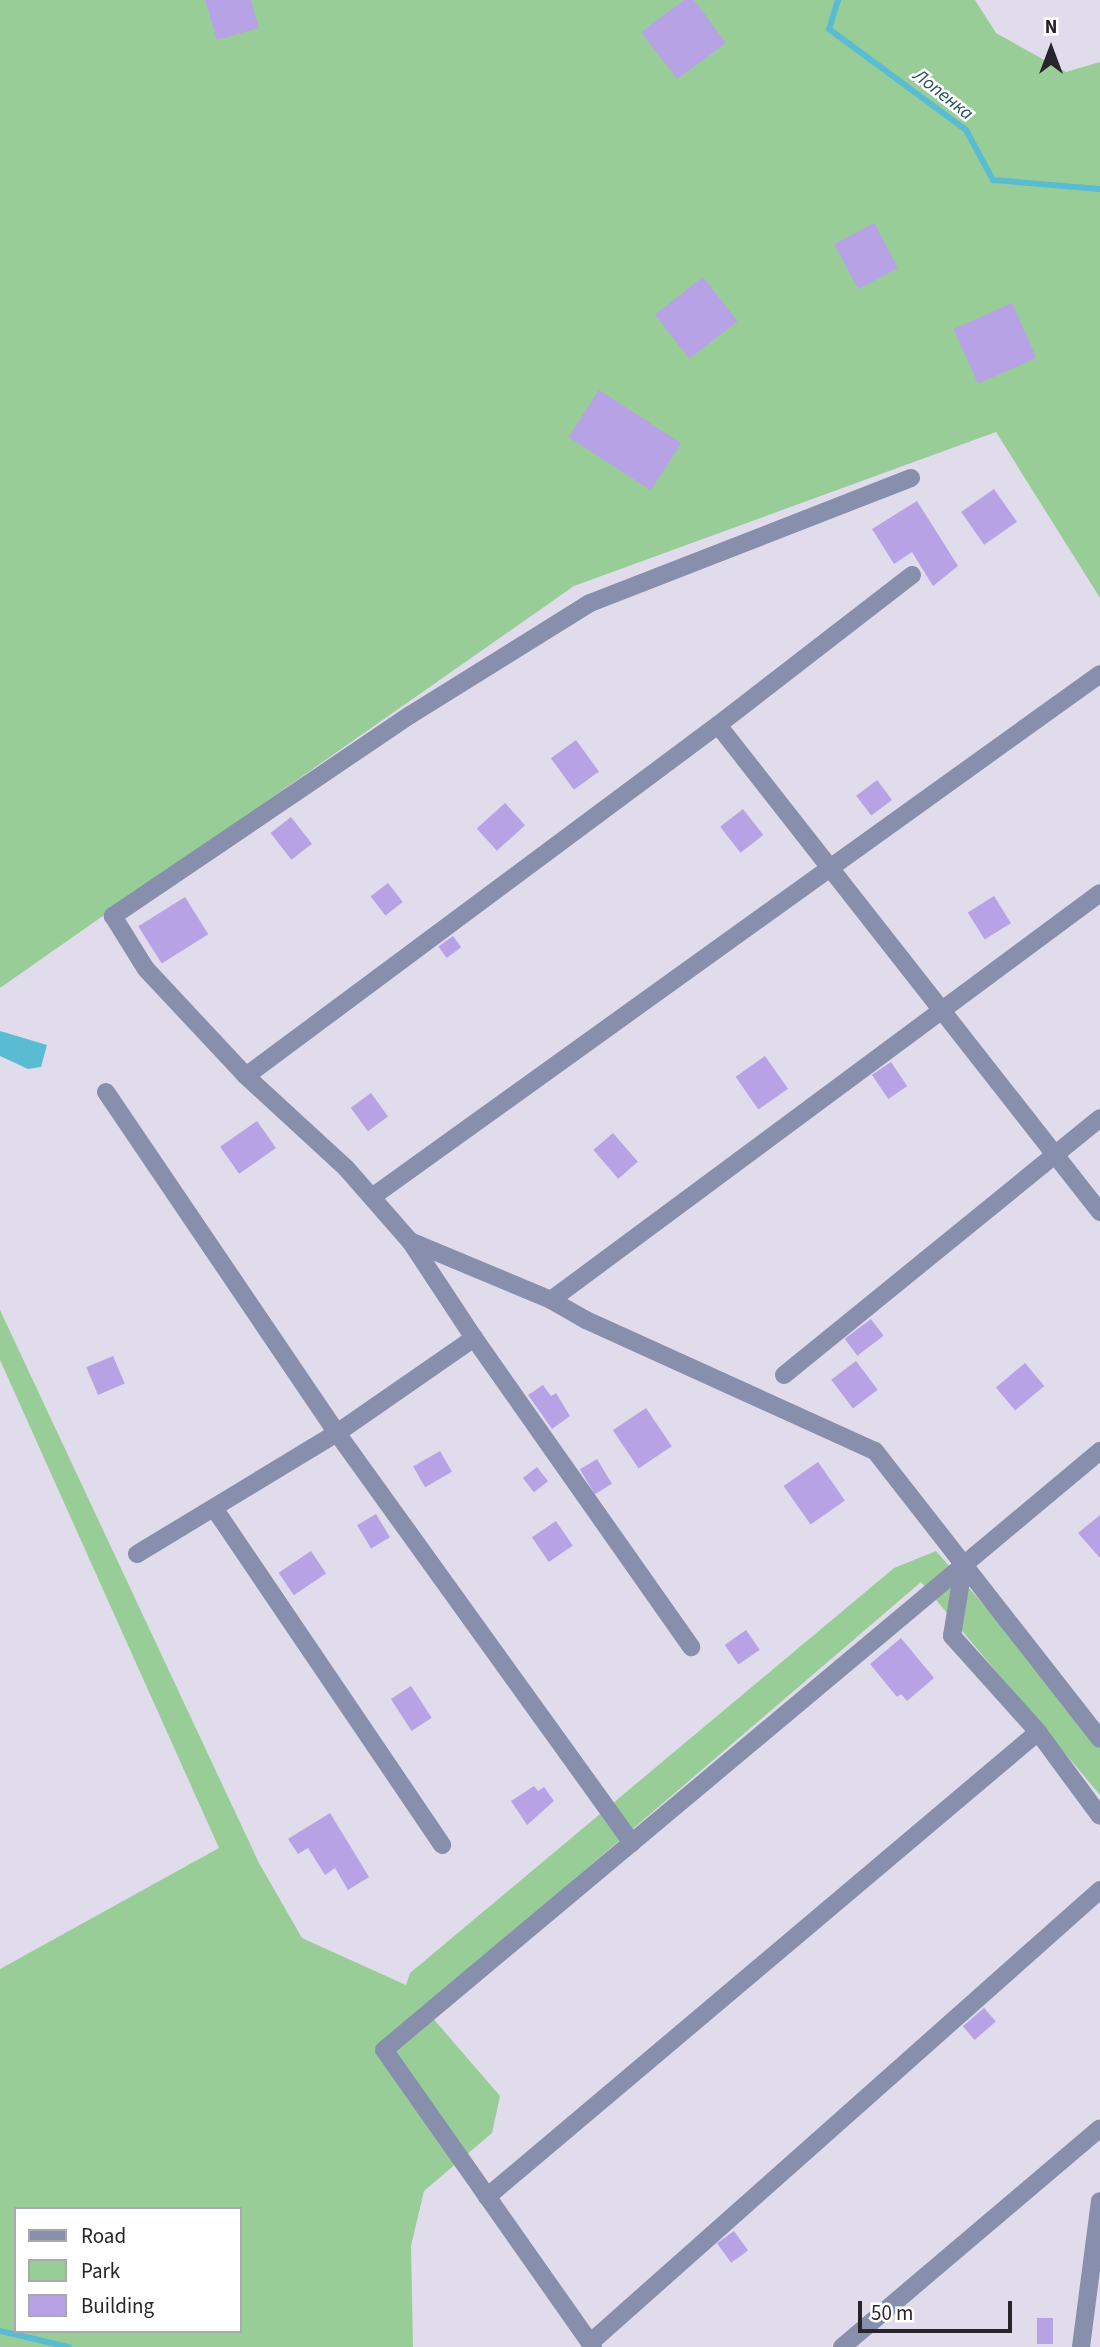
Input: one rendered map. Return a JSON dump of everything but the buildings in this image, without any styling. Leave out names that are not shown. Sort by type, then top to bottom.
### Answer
[{"type":"street","points":[[691,1647],[474,1338],[410,1241],[346,1168],[246,1076],[146,969],[113,916],[410,715],[590,603],[911,478]]},
{"type":"street","points":[[246,1076],[718,725],[912,575]]},
{"type":"street","points":[[372,1197],[1100,674]]},
{"type":"street","points":[[718,725],[1100,1212]]},
{"type":"street","points":[[551,1300],[940,1008],[1100,893]]},
{"type":"street","points":[[106,1092],[337,1433],[632,1843]]},
{"type":"street","points":[[784,1375],[1053,1152],[1100,1118]]},
{"type":"street","points":[[410,1241],[551,1300],[875,1451],[1100,1739]]},
{"type":"street","points":[[137,1554],[337,1433],[474,1338]]},
{"type":"street","points":[[1100,1451],[964,1562],[384,2050],[592,2345],[1100,1889]]},
{"type":"street","points":[[214,1508],[442,1845]]},
{"type":"street","points":[[964,1562],[951,1636],[1038,1732],[1100,1816]]},
{"type":"street","points":[[487,2197],[1038,1732]]},
{"type":"street","points":[[842,2347],[1100,2129]]},
{"type":"street","points":[[1081,2347],[1100,2201]]},
{"type":"green space","points":[[0,0],[975,0],[996,33],[1066,72],[1100,62],[1100,598],[996,432],[574,586],[0,988]]},
{"type":"green space","points":[[0,1310],[259,1863],[302,1938],[406,1985],[410,1973],[894,1568],[936,1551],[1100,1736],[1100,1795],[921,1582],[424,2008],[500,2096],[492,2133],[424,2191],[411,2246],[413,2347],[0,2347],[0,1969],[219,1848],[0,1360]]},
{"type":"water","points":[[0,1031],[47,1045],[41,1067],[28,1069],[0,1056]]},
{"type":"waterway","name":"Лопенка","points":[[838,0],[829,29],[966,130],[993,180],[1100,189]]},
{"type":"waterway","points":[[0,2331],[69,2347]]}]
